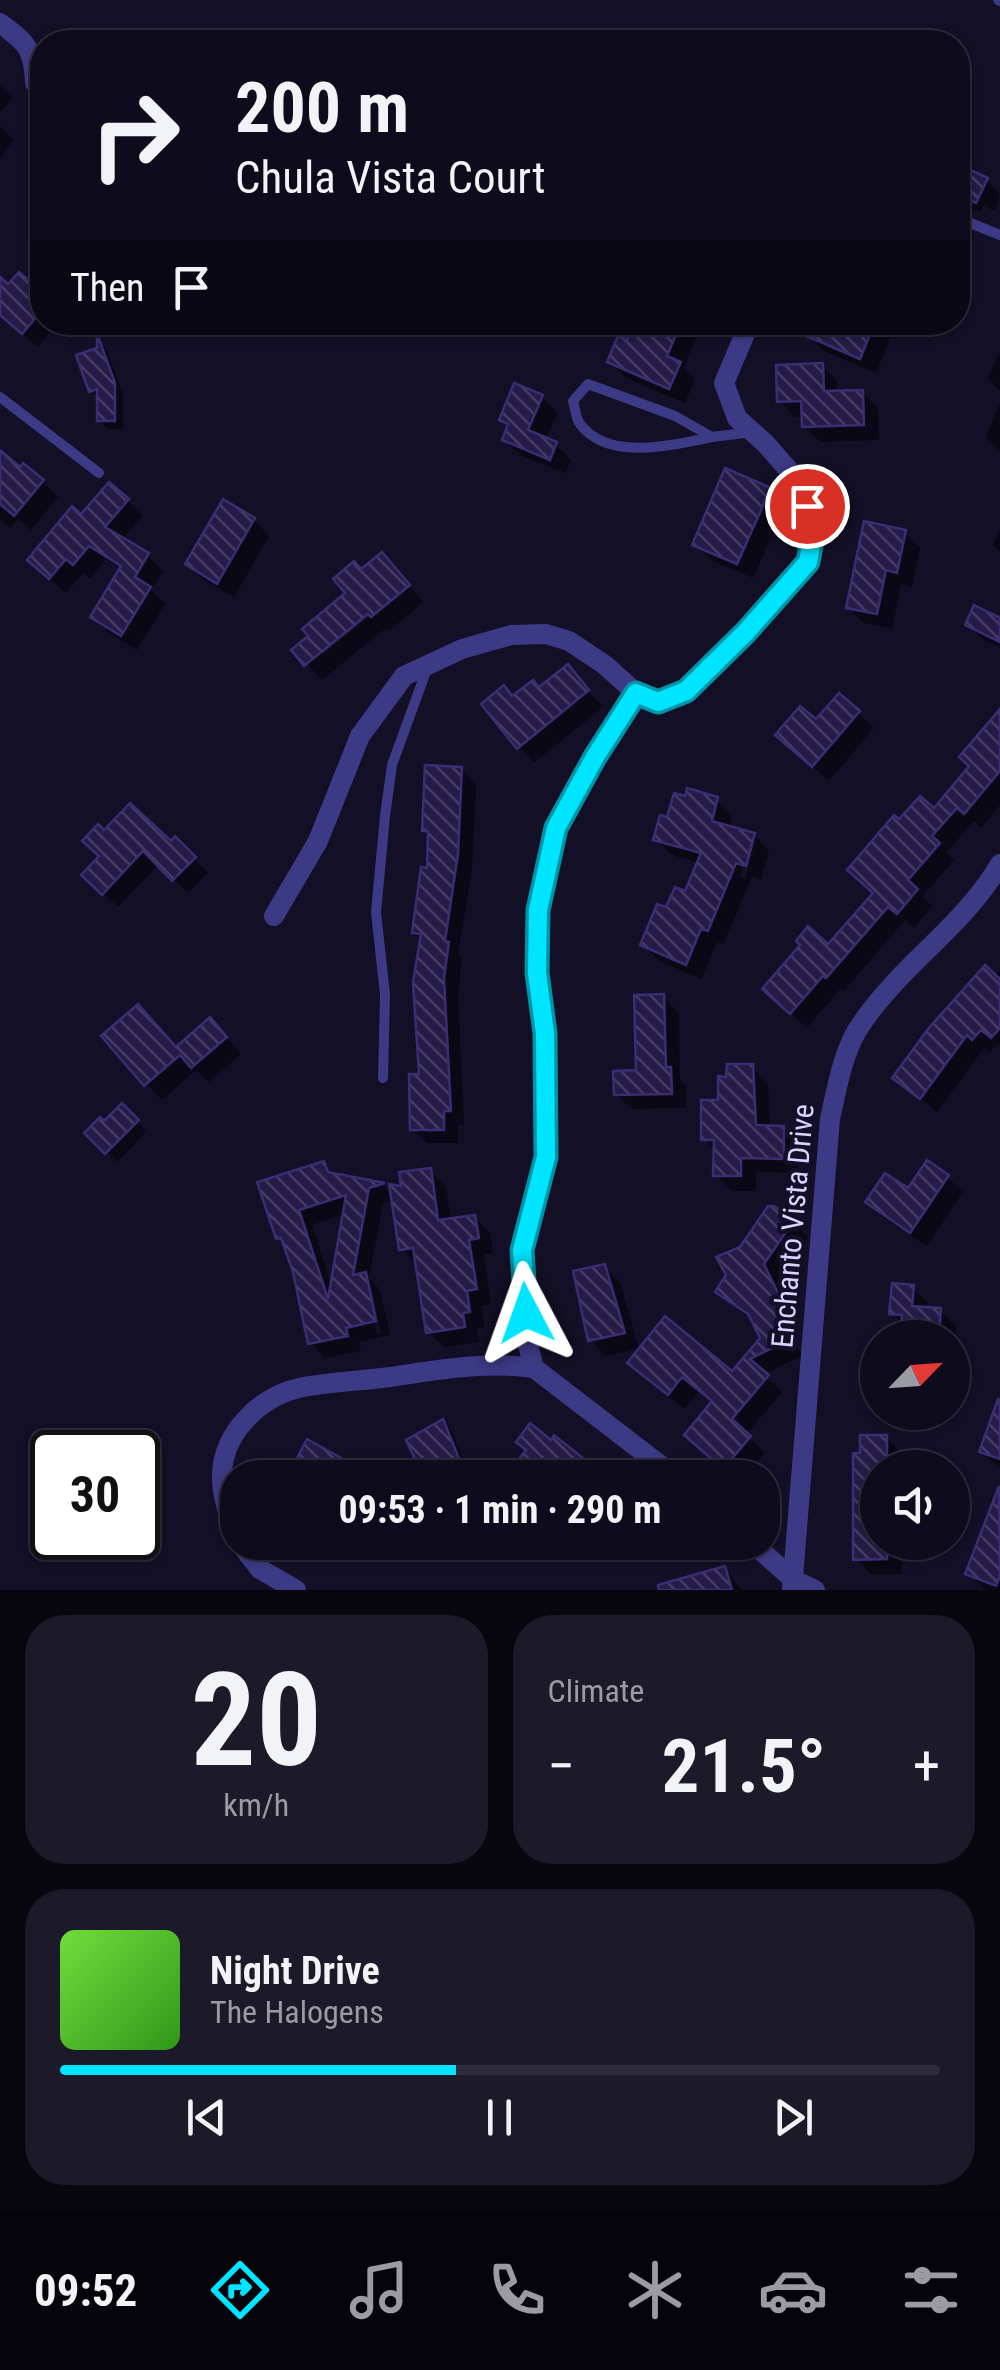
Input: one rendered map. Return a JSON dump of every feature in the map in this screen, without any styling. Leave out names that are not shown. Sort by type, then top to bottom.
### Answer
[{"type":"street","points":[[0,23],[22,39],[30,52]]},
{"type":"street","points":[[274,916],[318,841],[360,736],[404,676],[462,649],[511,634],[546,634],[569,640],[636,693],[658,702],[686,691],[746,632],[808,562],[814,529],[800,483],[738,418],[724,383],[744,335]]},
{"type":"street","points":[[534,1368],[528,1345],[522,1250],[546,1157],[545,1033],[537,973],[538,910],[556,828],[636,693]]},
{"type":"street","name":"Enchanto Vista Drive","points":[[793,1585],[830,1118],[840,1075],[860,1024],[934,946],[1000,864]]},
{"type":"street","points":[[224,1460],[241,1424],[262,1404],[299,1388],[508,1364],[534,1368],[654,1460]]},
{"type":"street","points":[[253,1560],[260,1569],[296,1590]]},
{"type":"street","points":[[769,1560],[793,1585],[814,1590]]},
{"type":"lane","points":[[970,223],[1000,236]]},
{"type":"lane","points":[[712,437],[675,416],[588,384],[573,401],[578,423],[599,440],[638,450],[753,432]]},
{"type":"lane","points":[[0,397],[98,472]]},
{"type":"lane","points":[[383,1078],[385,995],[376,912],[385,816],[392,765],[428,664]]},
{"type":"building","points":[[970,170],[988,178],[976,203],[970,200]]},
{"type":"building","points":[[19,272],[30,281],[30,324],[22,334],[0,315],[0,277],[8,284]]},
{"type":"building","points":[[629,335],[676,335],[667,356],[681,362],[669,389],[607,362],[618,336],[627,340]]},
{"type":"building","points":[[804,335],[870,335],[860,359]]},
{"type":"building","points":[[97,339],[115,383],[115,421],[97,421],[97,389],[89,392],[76,355],[97,348]]},
{"type":"building","points":[[823,363],[824,391],[863,390],[864,425],[802,427],[801,401],[777,402],[776,365]]},
{"type":"building","points":[[514,383],[543,395],[528,430],[557,442],[550,460],[502,440],[508,424],[499,420]]},
{"type":"building","points":[[0,450],[44,480],[14,516],[0,504]]},
{"type":"building","points":[[725,468],[771,488],[737,564],[692,545]]},
{"type":"building","points":[[109,482],[129,499],[105,527],[149,553],[135,577],[151,587],[121,636],[90,617],[121,566],[89,546],[73,565],[66,559],[49,579],[27,560],[72,506],[81,514]]},
{"type":"building","points":[[223,499],[255,518],[217,584],[185,564]]},
{"type":"building","points":[[864,521],[906,530],[897,573],[886,570],[877,614],[846,608]]},
{"type":"building","points":[[382,552],[410,585],[304,666],[291,650],[308,636],[302,629],[345,593],[333,579],[354,561],[361,569]]},
{"type":"building","points":[[974,605],[1000,618],[1000,642],[965,625]]},
{"type":"building","points":[[568,664],[589,690],[517,749],[481,704],[504,685],[512,696],[533,680],[539,687]]},
{"type":"building","points":[[839,693],[860,711],[812,767],[775,735],[800,706],[816,719]]},
{"type":"building","points":[[1000,709],[1000,771],[964,814],[957,808],[932,836],[940,843],[908,880],[918,889],[897,914],[888,907],[790,1014],[762,989],[800,945],[796,941],[808,926],[828,944],[873,893],[847,870],[894,815],[899,819],[920,796],[934,808],[969,766],[959,757]]},
{"type":"building","points":[[425,765],[462,767],[458,854],[445,941],[449,942],[444,978],[451,1111],[444,1111],[444,1130],[410,1130],[409,1074],[419,1074],[413,982],[421,934],[412,933],[421,867],[427,868],[428,831],[422,831]]},
{"type":"building","points":[[687,788],[718,797],[712,821],[755,833],[746,866],[736,863],[708,931],[701,929],[686,965],[640,945],[657,904],[666,907],[675,887],[685,891],[701,853],[653,840],[660,815],[667,817],[674,793],[685,796]]},
{"type":"building","points":[[130,803],[171,841],[175,836],[196,857],[172,881],[143,851],[102,895],[81,875],[99,856],[82,841],[98,824],[104,830]]},
{"type":"building","points":[[985,965],[1000,979],[1000,1028],[991,1038],[981,1030],[972,1040],[967,1035],[920,1099],[892,1078],[928,1029]]},
{"type":"building","points":[[664,994],[666,1067],[671,1067],[672,1094],[614,1095],[613,1071],[636,1070],[634,995]]},
{"type":"building","points":[[138,1004],[176,1047],[210,1017],[227,1037],[191,1068],[180,1055],[144,1086],[101,1036]]},
{"type":"building","points":[[727,1064],[753,1064],[756,1125],[784,1126],[784,1159],[741,1158],[741,1176],[713,1176],[714,1140],[701,1140],[701,1100],[718,1100],[718,1076],[726,1077]]},
{"type":"building","points":[[122,1103],[139,1120],[105,1154],[84,1133]]},
{"type":"building","points":[[927,1160],[949,1175],[910,1233],[865,1202],[885,1173],[908,1188]]},
{"type":"building","points":[[324,1161],[328,1172],[385,1183],[369,1188],[353,1275],[366,1272],[376,1321],[346,1328],[348,1336],[308,1344],[293,1272],[281,1238],[276,1239],[257,1182]],"holes":[[[346,1195],[328,1299],[299,1210]]]},
{"type":"building","points":[[431,1168],[438,1220],[475,1215],[479,1238],[469,1240],[477,1289],[467,1291],[470,1312],[463,1313],[465,1327],[426,1333],[413,1248],[399,1250],[389,1184],[401,1186],[399,1172]]},
{"type":"building","points":[[768,1206],[794,1220],[764,1264],[785,1308],[775,1313],[788,1340],[750,1359],[769,1375],[732,1419],[751,1436],[731,1460],[713,1460],[684,1435],[712,1401],[682,1377],[668,1395],[627,1363],[665,1316],[732,1371],[760,1338],[748,1314],[715,1292],[726,1275],[716,1257],[740,1247]]},
{"type":"building","points":[[605,1264],[625,1333],[588,1341],[573,1271]]},
{"type":"building","points":[[892,1283],[914,1285],[912,1306],[941,1308],[940,1320],[902,1320],[902,1315],[889,1314]]},
{"type":"building","points":[[1000,1400],[1000,1459],[979,1452]]},
{"type":"building","points":[[443,1419],[460,1460],[415,1460],[406,1440]]},
{"type":"building","points":[[530,1423],[551,1440],[554,1435],[585,1460],[518,1460],[526,1450],[516,1442]]},
{"type":"building","points":[[860,1435],[887,1435],[887,1450],[860,1450]]},
{"type":"building","points":[[307,1439],[345,1460],[300,1460],[297,1458]]},
{"type":"building","points":[[853,1453],[860,1453],[860,1560],[853,1560]]},
{"type":"building","points":[[999,1486],[1000,1576],[996,1586],[965,1574]]},
{"type":"building","points":[[725,1566],[732,1590],[659,1590],[658,1585]]},
{"type":"route","points":[[526,1313],[522,1250],[546,1157],[545,1033],[537,973],[538,910],[556,828],[636,693],[658,702],[686,691],[746,632],[808,562],[814,529],[807,506]]}]
